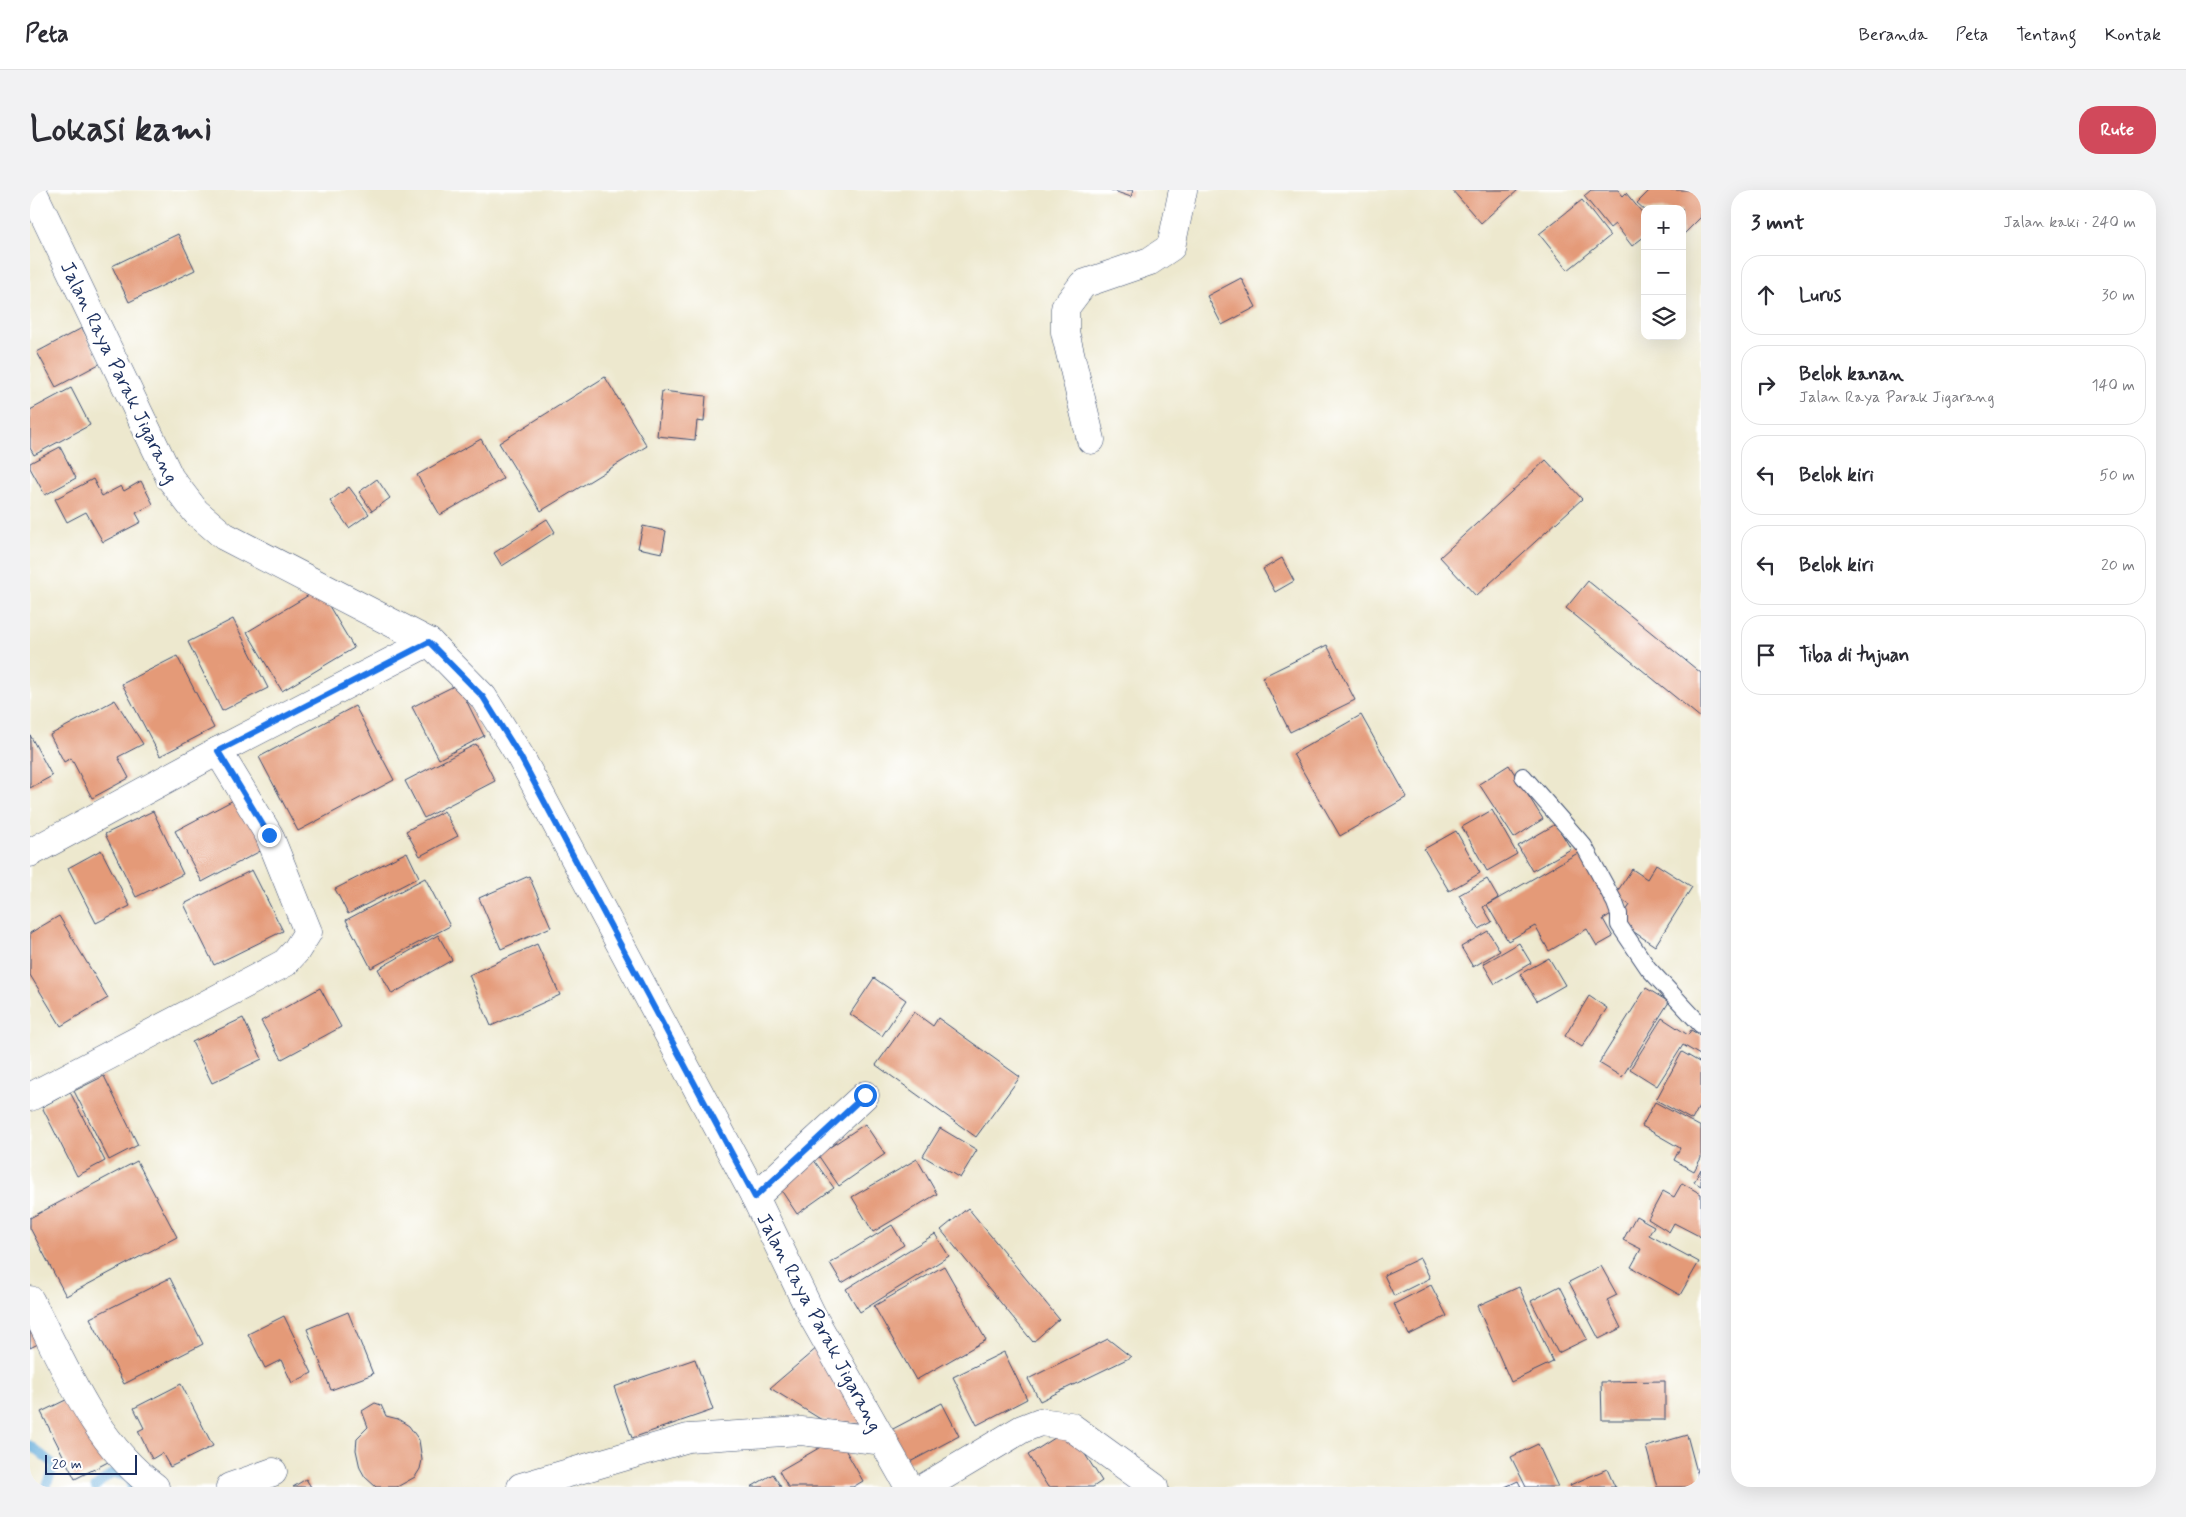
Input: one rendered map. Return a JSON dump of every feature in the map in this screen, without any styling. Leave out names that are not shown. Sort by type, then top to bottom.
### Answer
[{"type":"street","name":"Jalan Raya Parak Jigarang","points":[[32,190],[170,478],[196,512],[224,536],[429,642],[483,697],[520,756],[755,1197],[814,1319],[909,1487]]},
{"type":"street","points":[[1090,440],[1065,332],[1065,308],[1083,284],[1150,260],[1171,247],[1184,190]]},
{"type":"street","points":[[30,854],[218,751],[429,642]]},
{"type":"street","points":[[30,1097],[285,963],[296,951],[308,932],[269,835],[218,751]]},
{"type":"street","points":[[755,1197],[865,1095]]},
{"type":"street","points":[[30,1300],[89,1415],[120,1456],[155,1487]]},
{"type":"street","points":[[925,1487],[1022,1430],[1040,1422],[1056,1422],[1070,1426],[1154,1487]]},
{"type":"street","points":[[521,1487],[688,1438],[801,1431],[884,1441]]},
{"type":"street","points":[[230,1487],[273,1472]]},
{"type":"lane","points":[[1523,776],[1584,846],[1616,903],[1620,914],[1619,925],[1648,968],[1701,1024]]},
{"type":"building","points":[[1111,190],[1133,190],[1131,197]]},
{"type":"building","points":[[1452,190],[1518,190],[1481,223]]},
{"type":"building","points":[[1591,190],[1618,190],[1623,196],[1626,193],[1641,211],[1641,239],[1632,246],[1615,224],[1610,228],[1584,196]]},
{"type":"building","points":[[1650,190],[1695,190],[1701,196],[1701,217],[1686,232],[1686,205],[1641,206],[1637,203]]},
{"type":"building","points":[[1582,200],[1610,236],[1568,270],[1539,234]]},
{"type":"building","points":[[178,234],[195,270],[129,302],[112,266]]},
{"type":"building","points":[[1241,278],[1256,307],[1222,325],[1207,296]]},
{"type":"building","points":[[82,328],[101,363],[56,387],[37,352]]},
{"type":"building","points":[[605,377],[647,446],[541,511],[499,443]]},
{"type":"building","points":[[71,388],[90,425],[34,455],[30,448],[30,410]]},
{"type":"building","points":[[662,391],[706,396],[704,422],[697,421],[695,440],[657,436]]},
{"type":"building","points":[[481,439],[503,479],[440,515],[417,475]]},
{"type":"building","points":[[60,447],[76,478],[45,495],[30,468],[30,463]]},
{"type":"building","points":[[1546,460],[1582,499],[1476,596],[1440,557]]},
{"type":"building","points":[[93,479],[102,496],[121,486],[124,491],[141,481],[153,504],[136,513],[141,522],[103,542],[86,512],[67,522],[55,499]]},
{"type":"building","points":[[377,479],[390,498],[372,511],[359,492]]},
{"type":"building","points":[[349,487],[369,514],[349,528],[330,501]]},
{"type":"building","points":[[547,519],[555,532],[502,566],[494,553]]},
{"type":"building","points":[[643,526],[666,531],[662,553],[638,548]]},
{"type":"building","points":[[1282,558],[1294,581],[1275,592],[1263,569]]},
{"type":"building","points":[[1588,581],[1701,673],[1701,718],[1566,608]]},
{"type":"building","points":[[319,589],[354,648],[282,691],[247,632]]},
{"type":"building","points":[[233,619],[268,688],[222,711],[188,642]]},
{"type":"building","points":[[1327,645],[1355,700],[1290,732],[1262,677]]},
{"type":"building","points":[[177,656],[214,728],[160,756],[122,684]]},
{"type":"building","points":[[458,684],[484,736],[439,759],[412,707]]},
{"type":"building","points":[[115,700],[143,744],[118,757],[129,778],[92,798],[71,758],[64,762],[50,735]]},
{"type":"building","points":[[355,706],[394,780],[298,831],[259,757]]},
{"type":"building","points":[[1361,715],[1407,797],[1340,836],[1293,754]]},
{"type":"building","points":[[30,735],[52,776],[30,788]]},
{"type":"building","points":[[476,744],[495,781],[424,818],[405,781]]},
{"type":"building","points":[[1509,765],[1543,819],[1514,838],[1479,784]]},
{"type":"building","points":[[241,796],[268,847],[202,882],[175,831]]},
{"type":"building","points":[[1492,810],[1517,854],[1487,871],[1462,827]]},
{"type":"building","points":[[153,811],[183,874],[136,897],[105,834]]},
{"type":"building","points":[[444,811],[458,836],[420,856],[406,831]]},
{"type":"building","points":[[1556,824],[1571,849],[1532,871],[1518,846]]},
{"type":"building","points":[[1456,831],[1480,873],[1449,891],[1424,849]]},
{"type":"building","points":[[101,850],[130,906],[96,923],[68,868]]},
{"type":"building","points":[[1583,850],[1618,910],[1603,919],[1613,937],[1597,946],[1587,929],[1549,951],[1535,926],[1508,941],[1487,905]]},
{"type":"building","points":[[407,852],[419,877],[348,914],[335,889]]},
{"type":"building","points":[[1656,864],[1692,887],[1655,946],[1619,922],[1630,905],[1615,895],[1632,869],[1647,879]]},
{"type":"building","points":[[252,870],[283,931],[214,965],[184,904]]},
{"type":"building","points":[[529,876],[551,927],[501,949],[479,898]]},
{"type":"building","points":[[425,878],[450,926],[371,968],[346,920]]},
{"type":"building","points":[[1487,879],[1498,898],[1483,907],[1492,922],[1479,929],[1459,895]]},
{"type":"building","points":[[59,916],[108,998],[61,1026],[30,975],[30,933]]},
{"type":"building","points":[[1488,931],[1500,951],[1473,967],[1461,947]]},
{"type":"building","points":[[438,935],[452,960],[392,994],[378,969]]},
{"type":"building","points":[[1519,943],[1531,963],[1495,984],[1483,964]]},
{"type":"building","points":[[537,944],[560,995],[491,1026],[469,975]]},
{"type":"building","points":[[1549,958],[1565,985],[1537,1001],[1520,974]]},
{"type":"building","points":[[874,978],[906,1000],[882,1036],[850,1014]]},
{"type":"building","points":[[320,988],[341,1027],[282,1059],[261,1021]]},
{"type":"building","points":[[1646,988],[1669,1002],[1622,1077],[1599,1063]]},
{"type":"building","points":[[1589,996],[1607,1008],[1582,1047],[1565,1036]]},
{"type":"building","points":[[914,1012],[933,1026],[938,1018],[1020,1077],[976,1137],[876,1065]]},
{"type":"building","points":[[243,1018],[262,1059],[212,1083],[192,1042]]},
{"type":"building","points":[[1662,1018],[1688,1035],[1691,1030],[1701,1036],[1701,1053],[1700,1055],[1683,1045],[1657,1086],[1630,1069]]},
{"type":"building","points":[[1682,1052],[1701,1063],[1701,1103],[1692,1120],[1656,1100]]},
{"type":"building","points":[[104,1076],[138,1145],[109,1160],[74,1091]]},
{"type":"building","points":[[70,1092],[105,1161],[77,1176],[42,1107]]},
{"type":"building","points":[[1655,1102],[1701,1127],[1701,1158],[1694,1171],[1674,1160],[1680,1148],[1642,1126]]},
{"type":"building","points":[[865,1124],[885,1154],[839,1186],[818,1155]]},
{"type":"building","points":[[940,1128],[977,1150],[960,1178],[923,1156]]},
{"type":"building","points":[[813,1159],[834,1188],[797,1214],[777,1184]]},
{"type":"building","points":[[917,1159],[937,1194],[873,1232],[852,1197]]},
{"type":"building","points":[[137,1161],[177,1237],[66,1296],[30,1228],[30,1218]]},
{"type":"building","points":[[1701,1169],[1701,1186],[1694,1182]]},
{"type":"building","points":[[1682,1183],[1701,1194],[1701,1237],[1674,1223],[1669,1232],[1648,1219],[1663,1191],[1674,1197]]},
{"type":"building","points":[[968,1208],[1059,1319],[1033,1342],[941,1230]]},
{"type":"building","points":[[1636,1216],[1654,1226],[1649,1235],[1699,1262],[1680,1295],[1631,1267],[1641,1249],[1623,1240]]},
{"type":"building","points":[[892,1225],[904,1245],[842,1283],[830,1263]]},
{"type":"building","points":[[935,1234],[949,1256],[860,1312],[846,1289]]},
{"type":"building","points":[[1420,1258],[1430,1278],[1394,1296],[1384,1275]]},
{"type":"building","points":[[944,1266],[986,1340],[916,1380],[874,1306]]},
{"type":"building","points":[[1601,1266],[1617,1295],[1607,1300],[1621,1328],[1599,1339],[1569,1282]]},
{"type":"building","points":[[170,1278],[203,1344],[124,1384],[90,1318]]},
{"type":"building","points":[[1431,1285],[1447,1316],[1409,1335],[1394,1304]]},
{"type":"building","points":[[1560,1286],[1587,1339],[1558,1353],[1531,1301]]},
{"type":"building","points":[[1519,1287],[1553,1362],[1511,1382],[1477,1306]]},
{"type":"building","points":[[30,1311],[46,1340],[30,1348]]},
{"type":"building","points":[[348,1312],[373,1374],[331,1390],[307,1329]]},
{"type":"building","points":[[284,1316],[312,1373],[292,1383],[281,1360],[265,1368],[248,1334]]},
{"type":"building","points":[[1108,1339],[1131,1357],[1040,1401],[1028,1379]]},
{"type":"building","points":[[818,1347],[865,1424],[822,1420],[770,1388]]},
{"type":"building","points":[[1004,1352],[1027,1399],[977,1425],[953,1377]]},
{"type":"building","points":[[695,1359],[713,1410],[632,1438],[614,1387]]},
{"type":"building","points":[[1665,1381],[1665,1420],[1602,1420],[1601,1382]]},
{"type":"building","points":[[181,1384],[213,1446],[170,1467],[162,1453],[152,1459],[138,1431],[144,1428],[134,1408]]},
{"type":"building","points":[[74,1396],[108,1462],[75,1479],[41,1412]]},
{"type":"building","points":[[375,1403],[381,1405],[386,1416],[398,1419],[409,1426],[419,1440],[422,1460],[420,1469],[415,1477],[397,1487],[376,1487],[365,1477],[360,1468],[356,1450],[357,1438],[368,1427],[362,1411]]},
{"type":"building","points":[[942,1403],[959,1436],[908,1463],[891,1430]]},
{"type":"building","points":[[1069,1429],[1102,1481],[1093,1487],[1048,1487],[1028,1455]]},
{"type":"building","points":[[1687,1435],[1701,1487],[1657,1487],[1646,1447]]},
{"type":"building","points":[[838,1437],[863,1481],[853,1487],[788,1487],[779,1471]]},
{"type":"building","points":[[1538,1444],[1558,1487],[1526,1487],[1511,1457]]},
{"type":"building","points":[[1607,1469],[1615,1487],[1571,1487],[1570,1485]]},
{"type":"building","points":[[773,1474],[781,1487],[751,1487]]},
{"type":"building","points":[[306,1479],[311,1487],[293,1487]]},
{"type":"building","points":[[1518,1481],[1521,1487],[1505,1487]]},
{"type":"waterway","points":[[30,1445],[55,1465],[46,1487]]},
{"type":"waterway","points":[[95,1487],[112,1473],[129,1478],[131,1487]]},
{"type":"route","points":[[269,835],[218,751],[429,642],[483,697],[520,756],[755,1197],[865,1095]]}]
